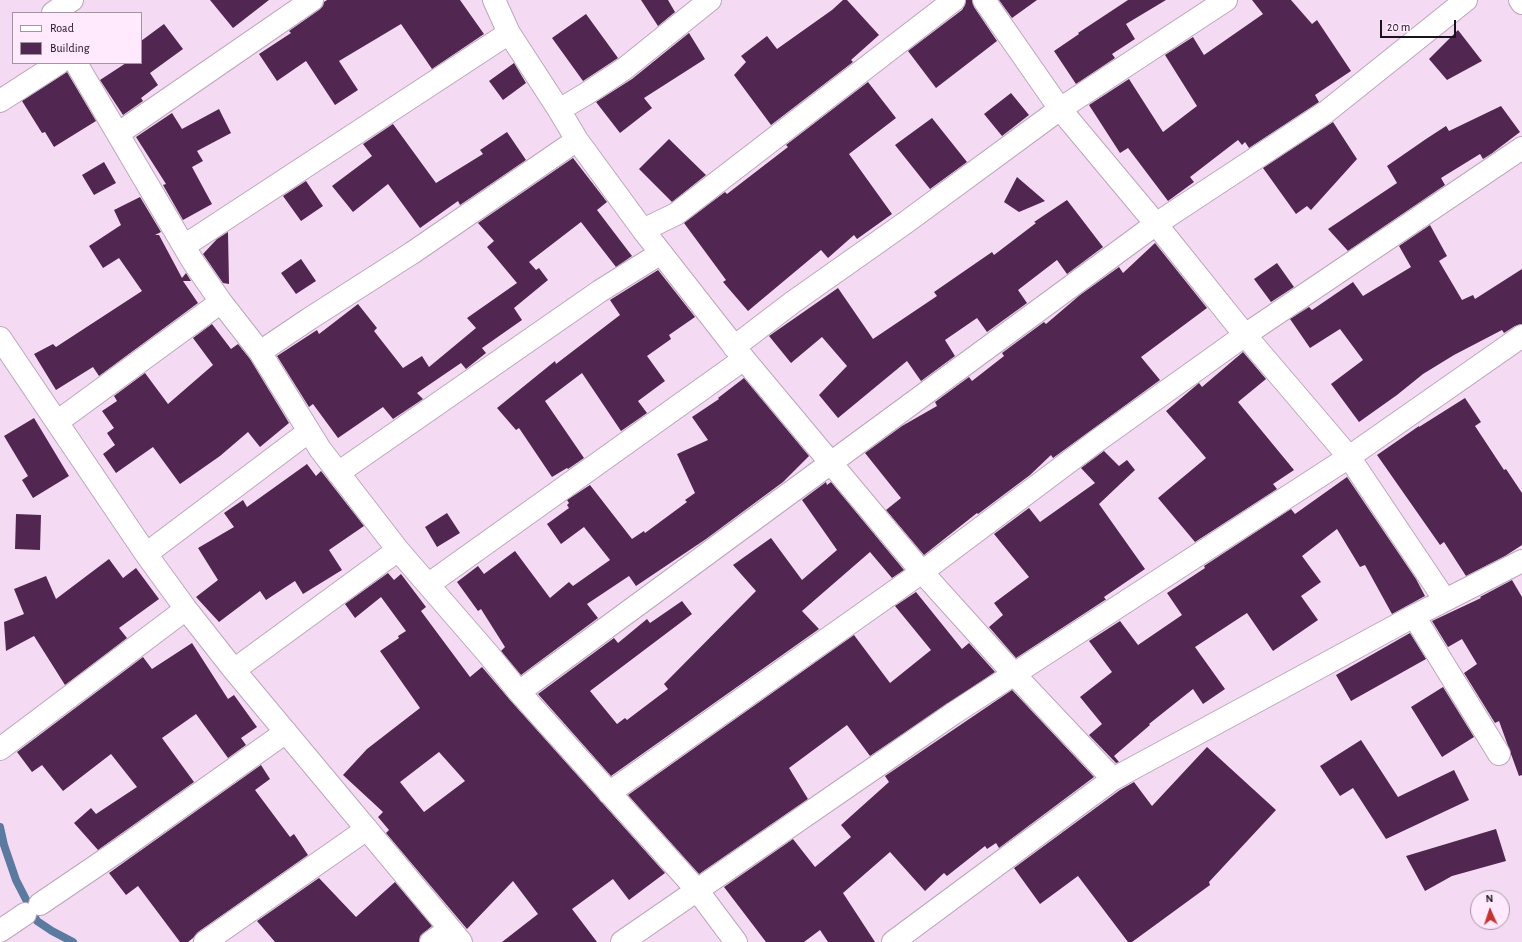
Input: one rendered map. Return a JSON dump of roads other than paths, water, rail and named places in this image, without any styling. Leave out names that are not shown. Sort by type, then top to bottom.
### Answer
[{"type":"street","points":[[43,0],[51,12]]},
{"type":"street","points":[[54,12],[72,0]]},
{"type":"street","points":[[119,133],[312,0]]},
{"type":"street","points":[[494,0],[509,33],[577,140],[643,230],[739,353],[922,572],[1014,674],[1113,779]]},
{"type":"street","points":[[559,110],[624,69],[710,0]]},
{"type":"street","points":[[643,230],[676,214],[954,0]]},
{"type":"street","points":[[984,0],[1060,109],[1246,335],[1349,457],[1444,600]]},
{"type":"street","points":[[429,584],[739,353],[793,302],[905,223],[1060,109],[1226,0]]},
{"type":"street","points":[[519,692],[1156,224],[1326,112],[1466,0]]},
{"type":"street","points":[[184,246],[509,33]]},
{"type":"street","points":[[0,101],[57,64]]},
{"type":"street","points":[[77,64],[119,133],[184,246],[221,302],[260,352],[308,432],[338,472],[398,550],[429,584],[519,692],[696,890],[736,942]]},
{"type":"street","points":[[260,352],[412,253],[577,140]]},
{"type":"street","points":[[609,793],[922,572],[1075,457],[1246,335],[1522,148]]},
{"type":"street","points":[[338,472],[600,291],[661,253]]},
{"type":"street","points":[[57,422],[221,302]]},
{"type":"street","points":[[622,942],[954,713],[1349,457],[1522,336]]},
{"type":"street","points":[[0,338],[146,554],[186,609],[234,670],[455,935],[431,942]]},
{"type":"street","points":[[146,554],[308,432]]},
{"type":"street","points":[[234,670],[398,550]]},
{"type":"street","points":[[893,942],[1113,779],[1414,616],[1522,560]]},
{"type":"street","points":[[0,749],[186,609]]},
{"type":"street","points":[[1414,616],[1499,754]]},
{"type":"street","points":[[0,931],[121,849],[286,732]]},
{"type":"street","points":[[205,942],[367,829]]},
{"type":"waterway","points":[[0,827],[4,845],[16,880],[37,921],[73,942]]}]
